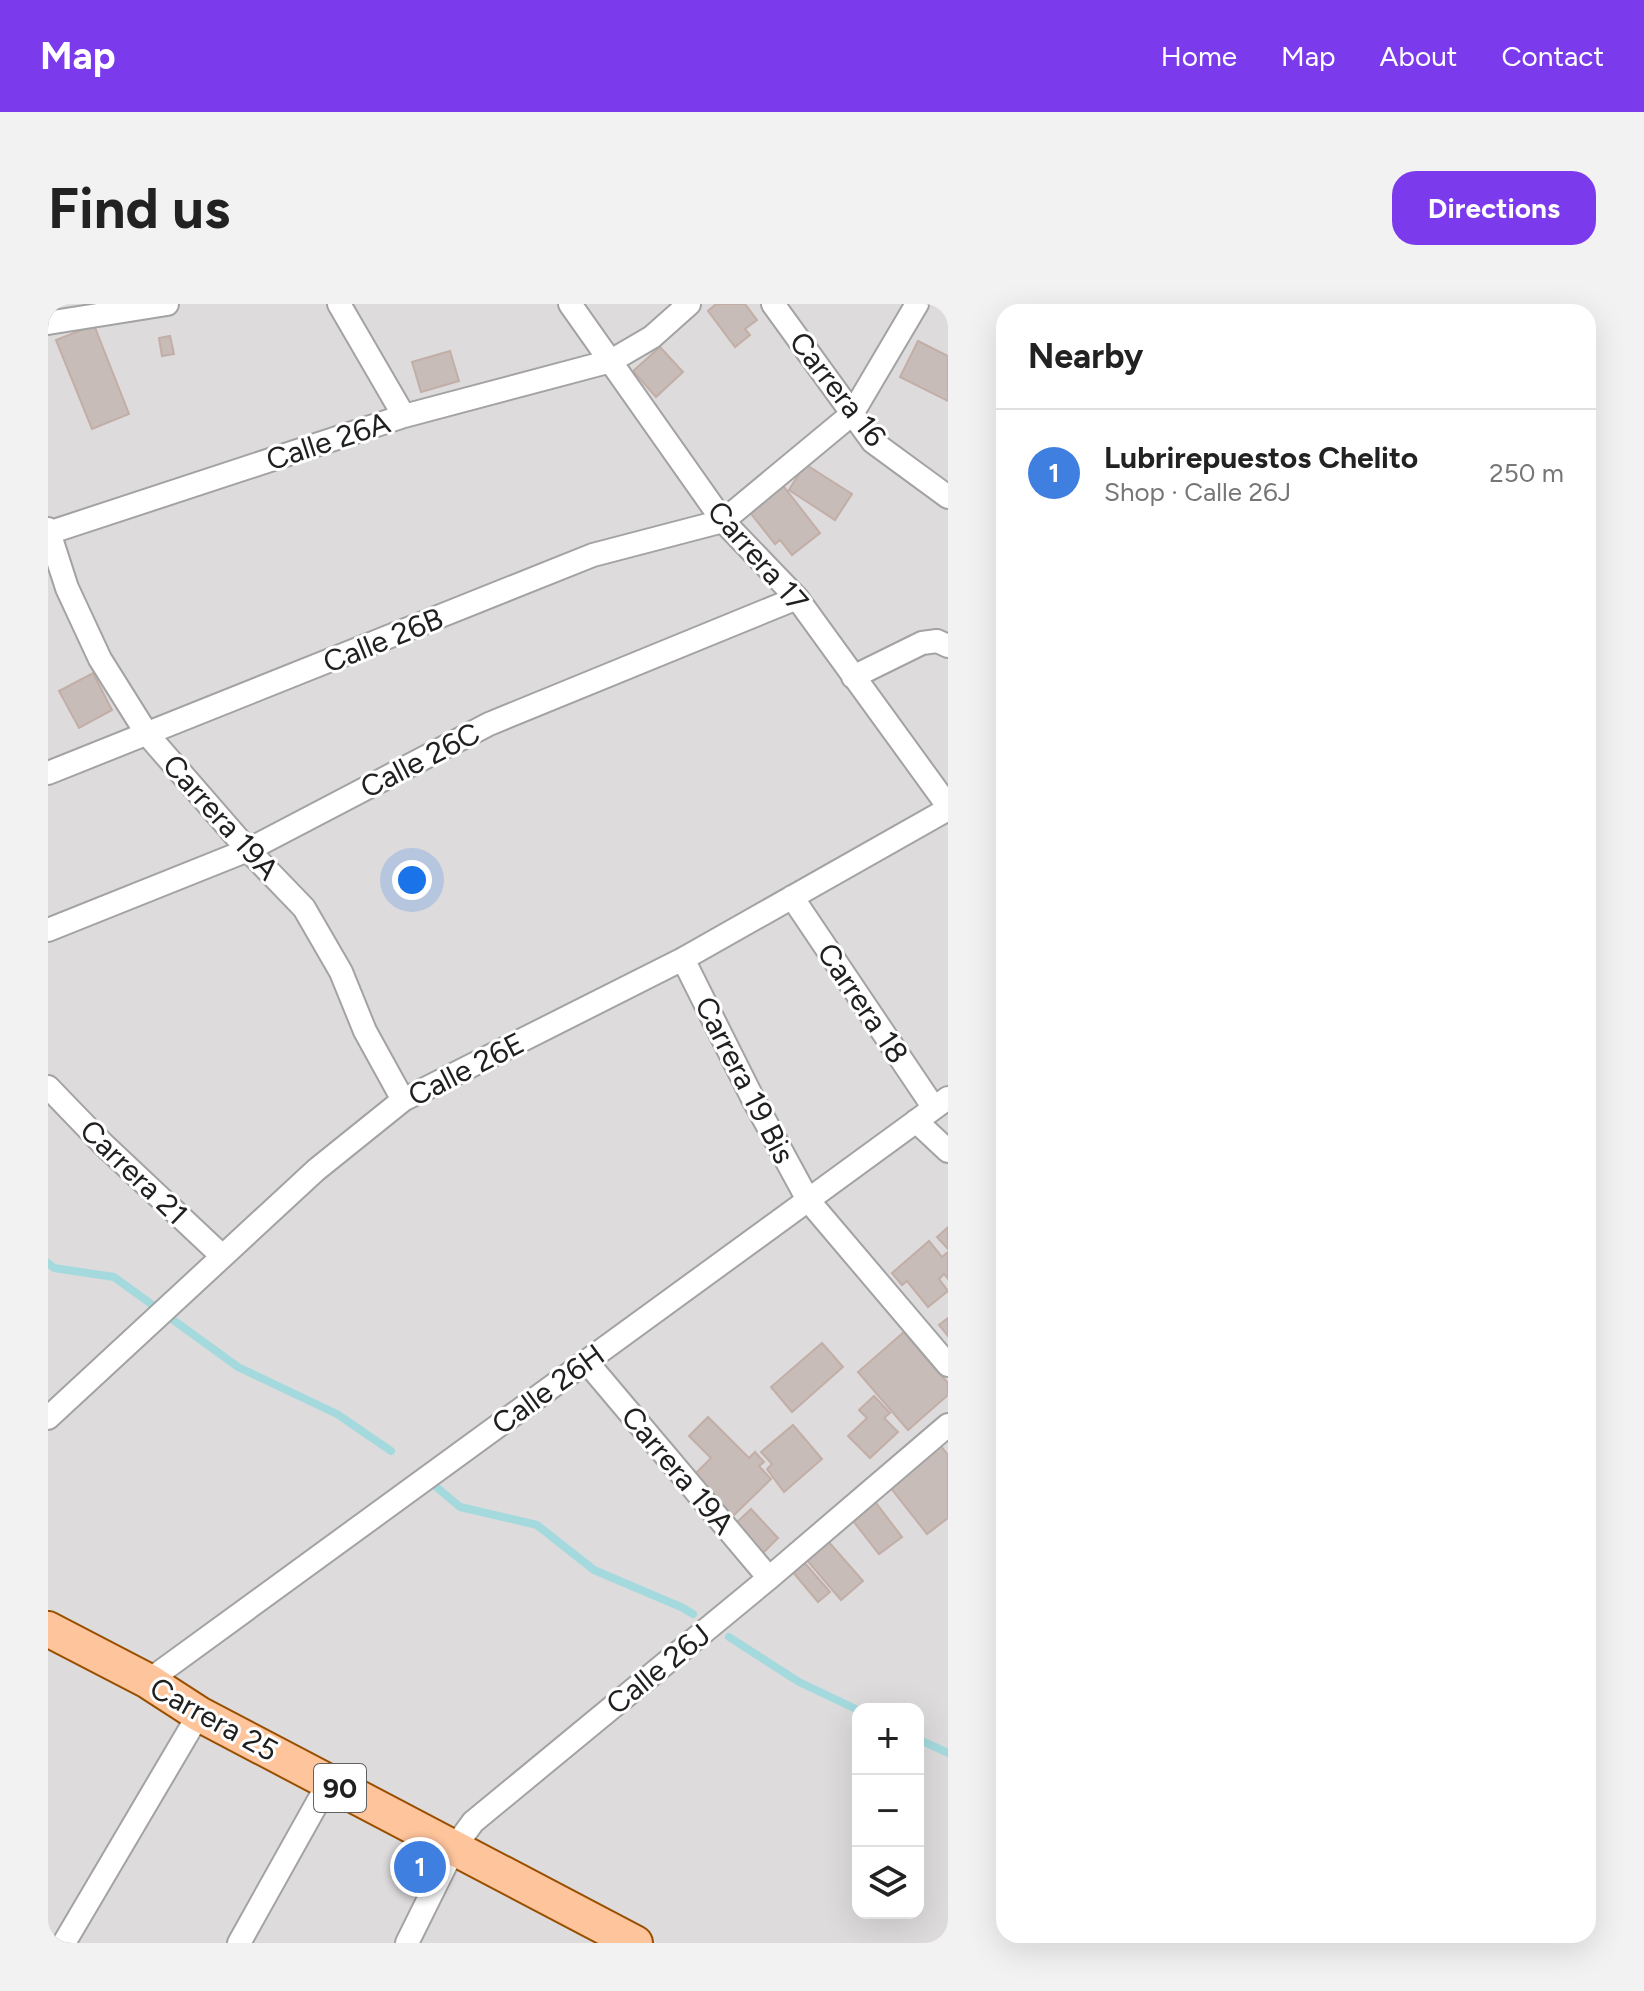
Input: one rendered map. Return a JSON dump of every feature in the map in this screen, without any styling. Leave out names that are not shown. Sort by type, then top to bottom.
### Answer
[{"type":"main road","name":"Carrera 25","points":[[49,1631],[148,1681],[199,1714],[454,1848],[594,1934],[635,1943]]},
{"type":"street","points":[[48,323],[167,304]]},
{"type":"street","points":[[339,304],[404,416]]},
{"type":"street","name":"Carrera 17","points":[[570,304],[723,521],[797,598],[948,808]]},
{"type":"street","name":"Calle 26A","points":[[49,531],[404,416],[611,361],[652,337],[689,304]]},
{"type":"street","name":"Carrera 16","points":[[773,304],[873,442],[948,497]]},
{"type":"street","points":[[723,521],[852,414],[917,304]]},
{"type":"street","name":"Calle 26B","points":[[48,773],[593,555],[723,521]]},
{"type":"street","name":"Carrera 19A","points":[[49,531],[67,588],[100,659],[147,734],[248,850],[304,908],[341,972],[365,1031],[403,1100]]},
{"type":"street","name":"Calle 26C","points":[[48,930],[248,850],[489,724],[797,598]]},
{"type":"street","points":[[853,677],[922,643],[937,641],[948,646]]},
{"type":"street","name":"Calle 26E","points":[[48,1418],[221,1255],[316,1170],[403,1100],[683,959],[948,808]]},
{"type":"street","name":"Carrera 18","points":[[792,897],[933,1109],[948,1151]]},
{"type":"street","name":"Carrera 19 Bis","points":[[683,959],[808,1200],[948,1365]]},
{"type":"street","name":"Carrera 21","points":[[48,1087],[103,1144],[221,1255]]},
{"type":"street","name":"Calle 26H","points":[[148,1681],[933,1109]]},
{"type":"street","name":"Carrera 19A","points":[[586,1361],[769,1578]]},
{"type":"street","name":"Calle 26J","points":[[407,1943],[454,1848],[473,1822],[769,1578],[948,1425]]},
{"type":"street","points":[[64,1943],[199,1714]]},
{"type":"street","points":[[239,1943],[329,1782]]},
{"type":"shaded area","points":[[48,304],[948,304],[948,1943],[48,1943]]},
{"type":"building","points":[[716,304],[745,304],[757,320],[745,329],[750,335],[735,347],[708,311]]},
{"type":"building","points":[[94,325],[129,414],[92,429],[56,340]]},
{"type":"building","points":[[170,336],[174,354],[162,356],[159,338]]},
{"type":"building","points":[[918,341],[948,356],[948,401],[900,377]]},
{"type":"building","points":[[660,347],[683,372],[656,397],[633,371]]},
{"type":"building","points":[[450,351],[459,381],[421,392],[412,362]]},
{"type":"building","points":[[805,464],[852,494],[835,520],[789,490]]},
{"type":"building","points":[[781,483],[820,533],[792,555],[780,540],[775,544],[748,510]]},
{"type":"building","points":[[93,673],[112,710],[79,728],[59,691]]},
{"type":"building","points":[[948,1227],[948,1249],[937,1237]]},
{"type":"building","points":[[929,1241],[942,1257],[948,1252],[948,1279],[944,1274],[939,1279],[948,1291],[928,1307],[907,1281],[902,1285],[892,1273]]},
{"type":"building","points":[[948,1318],[948,1336],[939,1325]]},
{"type":"building","points":[[904,1332],[948,1383],[948,1395],[908,1430],[858,1372]]},
{"type":"building","points":[[822,1343],[843,1367],[792,1412],[771,1387]]},
{"type":"building","points":[[874,1396],[890,1413],[884,1418],[898,1432],[870,1458],[848,1436],[867,1418],[859,1410]]},
{"type":"building","points":[[708,1417],[749,1458],[755,1452],[764,1462],[759,1466],[771,1479],[733,1516],[693,1476],[711,1458],[689,1436]]},
{"type":"building","points":[[793,1425],[822,1459],[784,1492],[767,1469],[772,1464],[761,1452]]},
{"type":"building","points":[[937,1441],[948,1455],[948,1518],[927,1534],[886,1482]]},
{"type":"building","points":[[873,1499],[902,1537],[879,1554],[850,1517]]},
{"type":"building","points":[[751,1509],[778,1538],[762,1554],[734,1525]]},
{"type":"building","points":[[827,1540],[863,1581],[841,1600],[805,1558]]},
{"type":"building","points":[[803,1561],[830,1592],[818,1602],[792,1571]]},
{"type":"waterway","points":[[48,1263],[54,1268],[114,1277],[238,1367],[337,1414],[391,1451]]},
{"type":"waterway","points":[[427,1479],[460,1507],[537,1525],[594,1570],[693,1614]]},
{"type":"waterway","points":[[729,1637],[799,1682],[852,1707]]},
{"type":"waterway","points":[[924,1742],[948,1753]]},
{"type":"place","name":"Lubrirepuestos Chelito","points":[[420,1867]]}]
